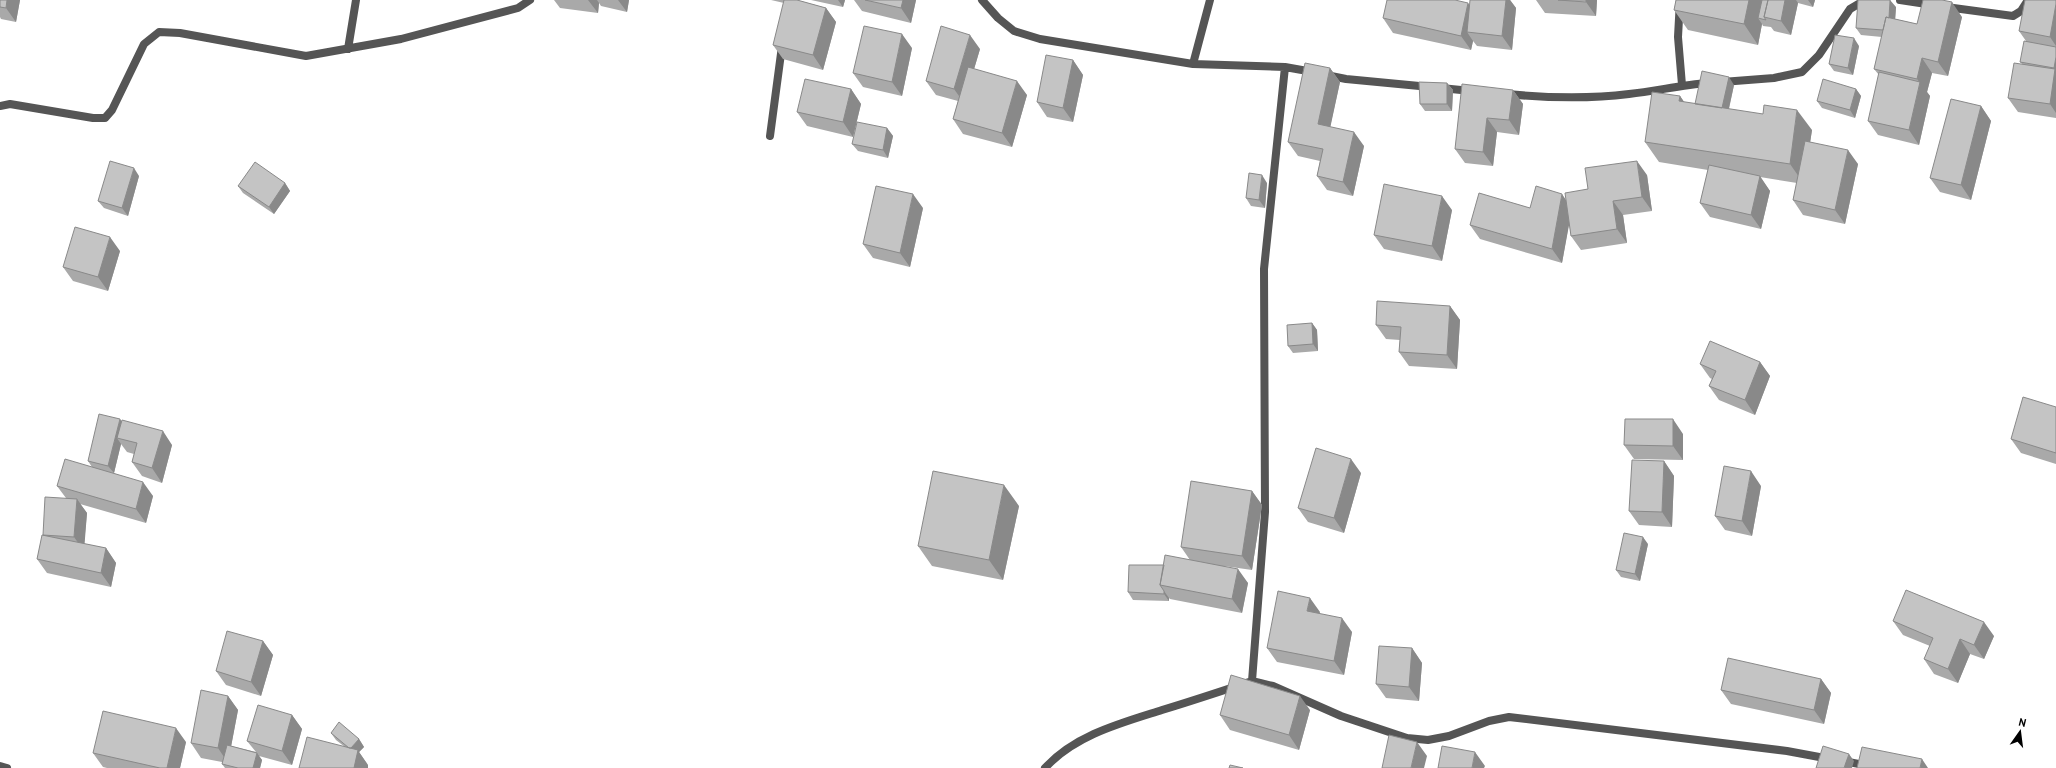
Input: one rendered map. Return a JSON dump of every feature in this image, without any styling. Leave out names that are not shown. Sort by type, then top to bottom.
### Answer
[{"type":"street","points":[[348,49],[356,0]]},
{"type":"street","points":[[0,106],[10,104],[93,118],[104,118],[112,110],[144,44],[159,32],[180,32],[306,56],[401,39],[518,8],[530,0]]},
{"type":"street","points":[[982,0],[998,18],[1014,31],[1040,39],[1193,64],[1285,67],[1346,79],[1480,91]]},
{"type":"street","points":[[1193,64],[1210,0]]},
{"type":"street","points":[[1680,0],[1678,37],[1682,85]]},
{"type":"street","points":[[1496,93],[1536,97],[1587,97],[1630,94],[1682,85],[1774,78],[1802,72],[1819,56],[1850,9],[1864,0]]},
{"type":"street","points":[[1900,0],[2013,16],[2021,11],[2028,0]]},
{"type":"street","points":[[770,136],[784,38]]},
{"type":"street","points":[[1252,681],[1265,512],[1264,269],[1285,67]]},
{"type":"street","points":[[1045,768],[1054,759],[1073,745],[1104,729],[1252,681],[1273,686],[1341,716],[1407,738],[1428,740],[1449,736],[1489,721],[1509,717],[1787,751],[1880,768]]},
{"type":"street","points":[[0,766],[7,768]]},
{"type":"building","points":[[0,0],[7,0],[6,8],[0,7]]},
{"type":"building","points":[[784,0],[797,0],[826,8],[813,55],[773,45]]},
{"type":"building","points":[[865,0],[903,0],[901,8]]},
{"type":"building","points":[[1387,0],[1455,0],[1468,3],[1461,36],[1383,18]]},
{"type":"building","points":[[1470,0],[1506,0],[1502,36],[1467,32]]},
{"type":"building","points":[[1558,0],[1586,0],[1586,2]]},
{"type":"building","points":[[1676,0],[1749,0],[1744,24],[1674,10]]},
{"type":"building","points":[[1762,0],[1768,0],[1764,17],[1766,20],[1758,18]]},
{"type":"building","points":[[1768,0],[1785,0],[1781,21],[1764,17]]},
{"type":"building","points":[[1858,0],[1890,0],[1889,18],[1886,17],[1883,30],[1856,28]]},
{"type":"building","points":[[1923,0],[1942,0],[1952,2],[1938,62],[1922,58],[1917,79],[1874,69],[1886,17],[1917,24]]},
{"type":"building","points":[[2025,0],[2056,0],[2050,37],[2019,31]]},
{"type":"building","points":[[864,26],[902,34],[892,82],[853,73]]},
{"type":"building","points":[[941,26],[970,35],[954,89],[926,81]]},
{"type":"building","points":[[1835,35],[1854,38],[1848,68],[1829,64]]},
{"type":"building","points":[[2024,41],[2056,47],[2054,68],[2020,62]]},
{"type":"building","points":[[1046,55],[1073,60],[1063,108],[1037,102]]},
{"type":"building","points":[[1305,63],[1330,68],[1318,124],[1354,132],[1343,182],[1317,176],[1323,149],[1288,142]]},
{"type":"building","points":[[2014,63],[2055,69],[2050,104],[2008,98]]},
{"type":"building","points":[[968,67],[1017,81],[1002,133],[953,119]]},
{"type":"building","points":[[1702,71],[1729,77],[1722,108],[1695,104]]},
{"type":"building","points":[[1879,72],[1920,82],[1909,130],[1868,121]]},
{"type":"building","points":[[805,79],[851,89],[843,122],[797,112]]},
{"type":"building","points":[[1823,79],[1856,89],[1850,110],[1817,101]]},
{"type":"building","points":[[1419,82],[1447,83],[1447,104],[1420,104]]},
{"type":"building","points":[[1462,84],[1513,90],[1509,120],[1487,118],[1483,152],[1455,149]]},
{"type":"building","points":[[1652,92],[1680,96],[1679,101],[1763,114],[1764,105],[1797,110],[1790,164],[1645,142]]},
{"type":"building","points":[[1951,99],[1981,106],[1961,185],[1930,178]]},
{"type":"building","points":[[857,122],[887,128],[883,150],[852,144]]},
{"type":"building","points":[[1805,141],[1848,150],[1835,210],[1793,200]]},
{"type":"building","points":[[110,161],[134,168],[122,208],[98,201]]},
{"type":"building","points":[[1637,161],[1642,197],[1613,201],[1617,229],[1571,236],[1565,193],[1588,189],[1585,168]]},
{"type":"building","points":[[255,162],[285,183],[269,207],[238,186]]},
{"type":"building","points":[[1709,165],[1760,176],[1751,215],[1700,203]]},
{"type":"building","points":[[1249,173],[1262,175],[1259,200],[1246,198]]},
{"type":"building","points":[[1384,184],[1442,196],[1432,246],[1374,235]]},
{"type":"building","points":[[876,186],[913,194],[900,253],[863,244]]},
{"type":"building","points":[[1536,186],[1562,194],[1552,249],[1470,225],[1479,193],[1530,208]]},
{"type":"building","points":[[75,227],[110,237],[98,277],[63,267]]},
{"type":"building","points":[[1377,301],[1450,306],[1447,355],[1399,352],[1401,327],[1376,325]]},
{"type":"building","points":[[1312,323],[1313,344],[1288,346],[1287,325]]},
{"type":"building","points":[[1710,341],[1760,362],[1745,400],[1709,386],[1716,371],[1700,364]]},
{"type":"building","points":[[2023,397],[2056,407],[2056,453],[2011,439]]},
{"type":"building","points":[[99,414],[120,419],[108,466],[88,461]]},
{"type":"building","points":[[1625,419],[1673,419],[1673,446],[1624,445]]},
{"type":"building","points":[[122,420],[163,431],[152,468],[132,462],[137,443],[117,438]]},
{"type":"building","points":[[1316,448],[1351,459],[1334,518],[1298,508]]},
{"type":"building","points":[[65,459],[143,482],[136,509],[57,486]]},
{"type":"building","points":[[1632,460],[1664,461],[1662,512],[1629,511]]},
{"type":"building","points":[[1724,466],[1751,471],[1742,521],[1715,516]]},
{"type":"building","points":[[933,471],[1004,485],[989,560],[918,546]]},
{"type":"building","points":[[1191,481],[1252,491],[1242,556],[1181,547]]},
{"type":"building","points":[[45,497],[77,499],[74,537],[43,535]]},
{"type":"building","points":[[1624,533],[1643,537],[1635,574],[1616,570]]},
{"type":"building","points":[[42,535],[106,548],[101,573],[37,559]]},
{"type":"building","points":[[1165,555],[1238,569],[1232,599],[1160,585]]},
{"type":"building","points":[[1129,565],[1164,565],[1160,585],[1164,591],[1164,594],[1128,592]]},
{"type":"building","points":[[1906,590],[1984,622],[1974,645],[1960,639],[1948,669],[1924,659],[1933,638],[1893,621]]},
{"type":"building","points":[[1278,591],[1310,598],[1307,611],[1342,618],[1334,661],[1267,648]]},
{"type":"building","points":[[227,631],[263,641],[251,682],[216,671]]},
{"type":"building","points":[[1379,646],[1412,648],[1409,687],[1376,684]]},
{"type":"building","points":[[1728,658],[1821,679],[1814,710],[1721,690]]},
{"type":"building","points":[[1231,675],[1300,696],[1289,735],[1220,715]]},
{"type":"building","points":[[201,690],[228,696],[218,748],[191,743]]},
{"type":"building","points":[[258,705],[292,715],[282,751],[247,741]]},
{"type":"building","points":[[103,711],[176,728],[167,768],[160,768],[93,753]]},
{"type":"building","points":[[339,722],[359,739],[351,748],[331,733]]},
{"type":"building","points":[[1389,735],[1417,742],[1411,768],[1382,768]]},
{"type":"building","points":[[307,737],[358,750],[354,768],[299,768]]},
{"type":"building","points":[[227,745],[257,753],[253,768],[238,768],[222,764]]},
{"type":"building","points":[[1442,746],[1475,752],[1472,768],[1438,768]]},
{"type":"building","points":[[1823,746],[1849,754],[1844,768],[1816,768]]},
{"type":"building","points":[[1862,747],[1922,759],[1920,768],[1857,768]]},
{"type":"building","points":[[1230,765],[1243,768],[1229,768]]}]
